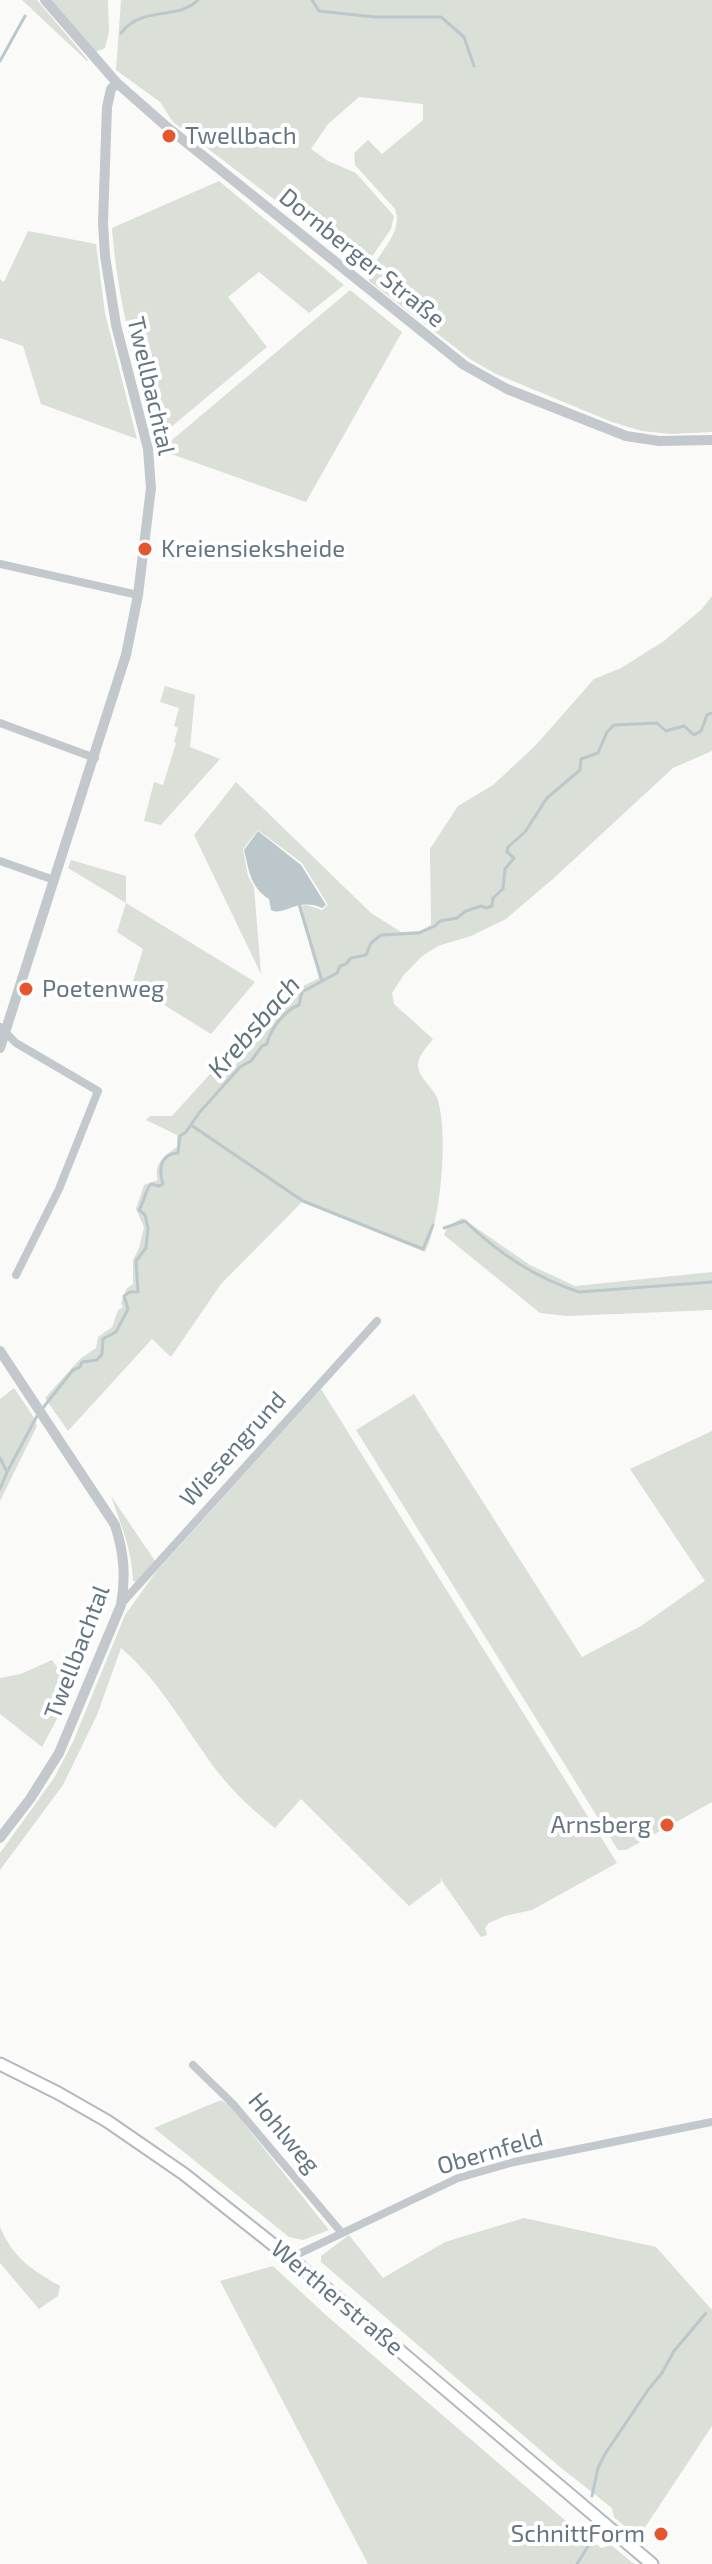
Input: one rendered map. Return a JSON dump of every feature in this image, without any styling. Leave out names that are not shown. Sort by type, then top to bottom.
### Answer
[{"type":"main road","name":"Wertherstraße","points":[[0,2064],[58,2093],[134,2138],[184,2174],[290,2258],[652,2564]]},
{"type":"street","name":"Dornberger Straße","points":[[45,0],[117,83],[464,365],[488,380],[600,427],[637,439],[712,440]]},
{"type":"street","name":"Twellbachtal","points":[[0,1048],[2,1030],[95,758],[127,651],[150,511],[149,462],[111,303],[103,223],[107,107],[111,89],[117,83]]},
{"type":"street","points":[[0,564],[138,595]]},
{"type":"street","points":[[0,723],[95,758]]},
{"type":"street","points":[[0,861],[54,880]]},
{"type":"street","points":[[2,1030],[16,1043],[98,1091],[59,1189],[16,1275]]},
{"type":"street","name":"Wiesengrund","points":[[121,1605],[377,1321]]},
{"type":"street","name":"Twellbachtal","points":[[0,1351],[115,1525],[125,1583],[121,1605],[59,1753],[30,1799],[0,1838]]},
{"type":"street","name":"Hohlweg","points":[[193,2065],[233,2104],[341,2232]]},
{"type":"street","name":"Obernfeld","points":[[290,2258],[458,2178],[514,2162],[712,2122]]},
{"type":"shaded area","points":[[22,0],[37,0],[88,60],[87,61]]},
{"type":"shaded area","points":[[51,0],[108,0],[109,32],[105,48],[96,52]]},
{"type":"shaded area","points":[[121,0],[712,0],[712,432],[671,434],[642,431],[612,422],[496,374],[470,359],[369,281],[375,263],[392,237],[397,219],[395,209],[355,165],[354,153],[368,140],[382,154],[423,120],[423,104],[359,97],[328,124],[311,149],[328,161],[356,173],[394,216],[391,229],[364,268],[173,122],[160,102],[116,70]]},
{"type":"shaded area","points":[[219,181],[344,285],[309,313],[259,272],[228,297],[267,347],[165,432],[157,430],[152,424],[139,376],[122,303],[112,228]]},
{"type":"shaded area","points":[[28,231],[96,244],[105,313],[137,439],[41,404],[23,346],[0,338],[0,279],[4,282]]},
{"type":"shaded area","points":[[350,290],[402,332],[306,502],[160,450]]},
{"type":"shaded area","points":[[712,596],[712,751],[673,768],[506,919],[471,936],[438,946],[421,957],[392,993],[394,1004],[433,1039],[421,1055],[418,1066],[437,1098],[443,1153],[439,1199],[425,1252],[302,1202],[221,1284],[171,1357],[152,1339],[68,1431],[45,1398],[80,1359],[96,1348],[98,1337],[112,1327],[118,1310],[123,1307],[121,1303],[127,1288],[133,1284],[133,1260],[144,1227],[136,1209],[144,1185],[158,1180],[159,1165],[177,1147],[177,1135],[146,1120],[150,1116],[172,1116],[220,1063],[230,1072],[297,989],[319,978],[298,906],[307,905],[322,910],[328,905],[302,863],[258,830],[243,849],[248,876],[254,887],[261,974],[194,835],[236,782],[371,913],[401,932],[419,931],[431,925],[430,849],[458,806],[493,785],[536,745],[594,679],[621,668],[664,641],[702,609]]},
{"type":"shaded area","points":[[165,686],[195,695],[190,747],[220,759],[161,825],[144,821],[154,782],[163,785],[176,743],[178,728],[174,726],[179,708],[160,702]]},
{"type":"shaded area","points":[[258,831],[301,865],[326,905],[322,908],[305,905],[281,911],[271,910],[269,899],[251,878],[244,850]]},
{"type":"shaded area","points":[[71,860],[126,876],[126,903],[68,868]]},
{"type":"shaded area","points":[[126,903],[255,982],[211,1034],[132,985],[143,949],[117,932]]},
{"type":"shaded area","points":[[462,1218],[530,1265],[575,1286],[712,1272],[712,1310],[567,1316],[540,1313],[444,1235],[448,1226]]},
{"type":"shaded area","points":[[14,1388],[37,1426],[0,1501],[0,1399]]},
{"type":"shaded area","points":[[321,1389],[617,1863],[532,1910],[489,1923],[485,1928],[487,1935],[481,1937],[440,1878],[441,1882],[409,1906],[301,1799],[275,1828],[252,1808],[217,1771],[149,1676],[121,1648],[97,1715],[63,1785],[0,1870],[0,1853],[54,1778],[73,1742],[125,1615],[156,1572]]},
{"type":"shaded area","points":[[414,1394],[582,1657],[641,1626],[705,1581],[630,1469],[712,1431],[712,1802],[626,1850],[618,1850],[356,1430]]},
{"type":"shaded area","points":[[111,1496],[155,1561],[136,1582],[133,1581],[128,1548]]},
{"type":"shaded area","points":[[52,1660],[73,1689],[42,1747],[0,1714],[0,1678],[21,1674]]},
{"type":"shaded area","points":[[221,2100],[230,2106],[329,2230],[303,2240],[289,2237],[154,2128]]},
{"type":"shaded area","points":[[524,2218],[656,2247],[712,2310],[712,2426],[638,2538],[614,2517],[612,2508],[321,2262],[321,2256],[349,2235],[383,2278],[445,2242]]},
{"type":"shaded area","points":[[0,2227],[24,2262],[60,2286],[58,2296],[39,2309],[0,2263]]},
{"type":"shaded area","points":[[273,2266],[573,2527],[601,2548],[611,2545],[634,2564],[368,2564],[220,2281]]},
{"type":"waterway","points":[[121,33],[139,19],[180,10],[198,0]]},
{"type":"waterway","points":[[312,0],[319,11],[375,17],[441,17],[464,37],[474,66]]},
{"type":"waterway","name":"Twellbach","points":[[0,61],[25,16]]},
{"type":"waterway","name":"Krebsbach","points":[[42,1409],[73,1370],[80,1367],[82,1362],[97,1360],[102,1354],[103,1339],[116,1332],[128,1309],[124,1296],[138,1292],[136,1261],[146,1248],[148,1228],[145,1215],[139,1210],[151,1184],[163,1184],[161,1167],[164,1159],[178,1153],[180,1136],[240,1067],[251,1061],[267,1044],[279,1021],[299,1005],[302,992],[337,973],[340,966],[351,958],[366,955],[371,943],[381,935],[419,933],[440,921],[457,918],[466,911],[492,906],[493,898],[503,889],[505,869],[514,858],[507,852],[508,847],[525,832],[547,798],[580,770],[581,759],[598,753],[607,732],[614,725],[657,723],[666,731],[684,726],[694,735],[701,731],[707,715],[712,713]]},
{"type":"waterway","points":[[299,904],[322,981]]},
{"type":"waterway","points":[[191,1125],[303,1201],[423,1249],[433,1225]]},
{"type":"waterway","points":[[444,1228],[465,1221],[518,1263],[579,1292],[712,1282]]},
{"type":"waterway","points":[[7,1472],[37,1416]]},
{"type":"waterway","points":[[0,1458],[7,1472],[0,1489]]},
{"type":"waterway","points":[[592,2496],[598,2468],[605,2454],[674,2351],[706,2313]]},
{"type":"waterway","points":[[577,2564],[590,2543]]},
{"type":"place","name":"Twellbach","points":[[169,136]]},
{"type":"place","name":"Kreiensieksheide","points":[[145,549]]},
{"type":"place","name":"Poetenweg","points":[[26,989]]},
{"type":"place","name":"Arnsberg","points":[[667,1825]]},
{"type":"place","name":"SchnittForm","points":[[661,2534]]}]
